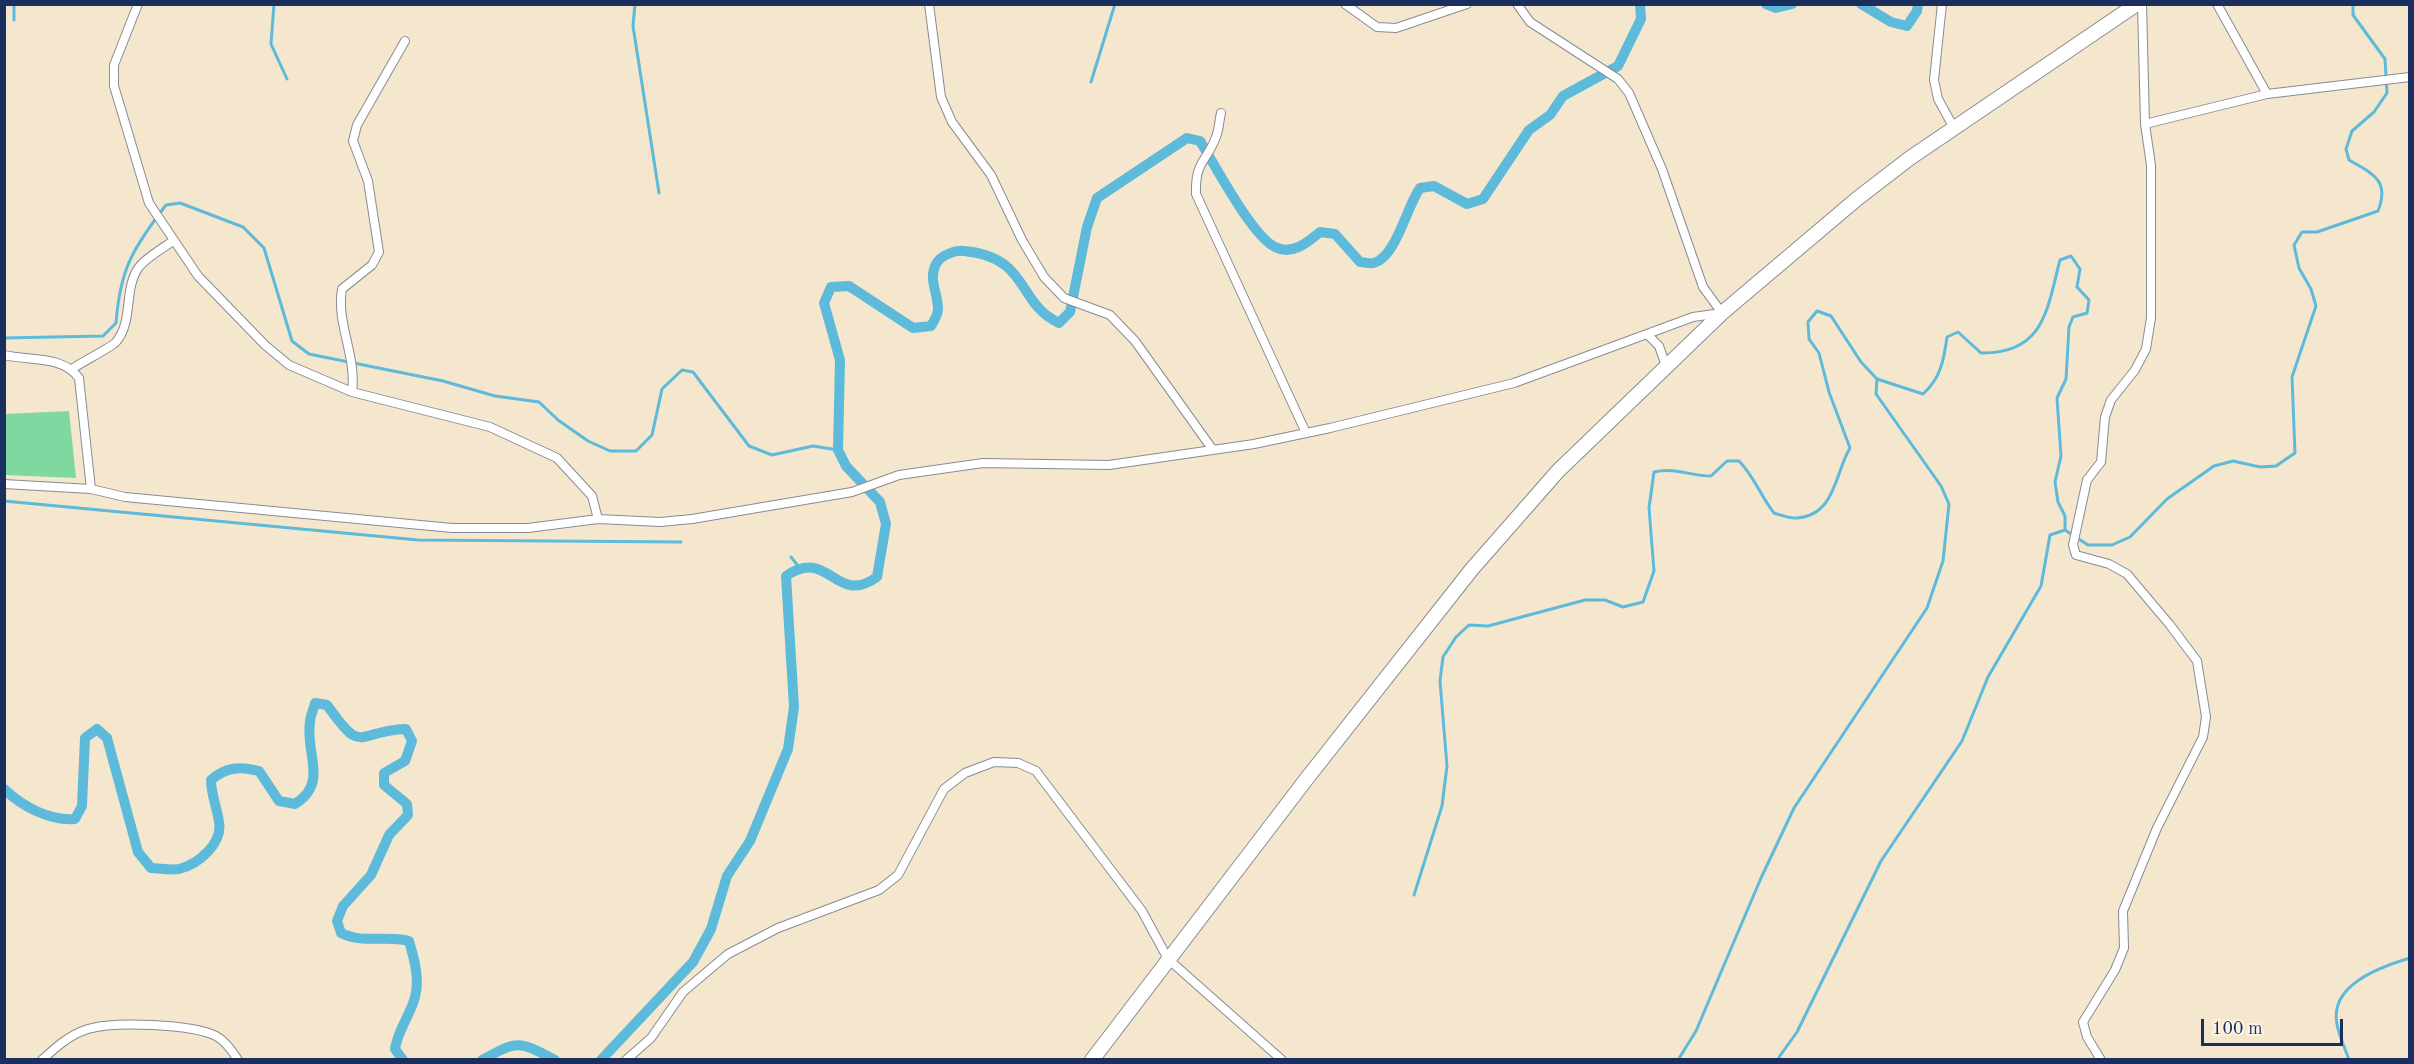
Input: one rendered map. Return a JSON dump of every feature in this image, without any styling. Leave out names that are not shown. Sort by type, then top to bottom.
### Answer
[{"type":"highway","points":[[1092,1059],[1472,569],[1558,471],[1722,313],[1858,198],[1954,128],[2137,4]]},
{"type":"street","points":[[138,4],[114,65],[114,86],[149,203],[172,241],[198,276],[265,345],[289,365],[352,392],[490,427],[557,458],[592,496],[598,519]]},
{"type":"street","points":[[929,4],[941,97],[952,122],[991,175],[1022,240],[1044,277],[1064,298],[1110,315],[1135,341],[1213,450]]},
{"type":"street","points":[[1345,4],[1377,27],[1396,28],[1467,4]]},
{"type":"street","points":[[1517,4],[1530,22],[1618,79],[1629,93],[1662,169],[1703,287],[1722,313]]},
{"type":"street","points":[[1942,4],[1934,80],[1938,99],[1954,128]]},
{"type":"street","points":[[2101,1059],[2086,1037],[2084,1022],[2115,970],[2124,948],[2123,911],[2157,828],[2203,737],[2206,717],[2197,661],[2170,625],[2127,574],[2109,564],[2076,555],[2073,546],[2087,480],[2101,462],[2111,400],[2135,370],[2146,349],[2151,318],[2151,165],[2145,124],[2142,4]]},
{"type":"street","points":[[2217,4],[2267,94]]},
{"type":"street","points":[[352,392],[355,373],[339,303],[342,289],[372,265],[379,252],[368,181],[353,141],[357,125],[405,41]]},
{"type":"street","points":[[2145,124],[2267,94],[2409,77]]},
{"type":"street","points":[[1221,113],[1216,137],[1200,162],[1196,175],[1196,194],[1306,433]]},
{"type":"street","points":[[72,369],[96,353],[115,345],[125,329],[131,286],[139,267],[172,241]]},
{"type":"street","points":[[4,484],[91,489],[125,497],[453,528],[528,528],[598,519],[660,522],[692,519],[852,492],[899,475],[983,463],[1108,465],[1213,450],[1306,433],[1514,383],[1693,316],[1722,313]]},
{"type":"street","points":[[1647,334],[1659,346],[1666,366]]},
{"type":"street","points":[[4,355],[62,364],[72,369],[78,378],[91,489]]},
{"type":"street","points":[[626,1059],[651,1038],[683,992],[728,954],[778,928],[879,890],[898,875],[944,789],[965,773],[994,762],[1018,763],[1036,771],[1142,911],[1168,959],[1282,1059]]},
{"type":"street","points":[[42,1059],[62,1041],[88,1029],[115,1024],[199,1029],[219,1037],[238,1059]]},
{"type":"green space","points":[[69,411],[76,478],[5,475],[5,414]]},
{"type":"waterway","points":[[14,4],[14,20]]},
{"type":"waterway","points":[[274,4],[271,44],[287,79]]},
{"type":"waterway","points":[[635,4],[633,26],[659,193]]},
{"type":"waterway","points":[[1091,82],[1115,4]]},
{"type":"waterway","points":[[601,1060],[693,962],[711,929],[727,876],[750,841],[788,749],[794,707],[786,576],[801,569],[812,568],[851,585],[863,584],[877,577],[886,524],[880,502],[846,466],[838,450],[840,360],[824,303],[831,287],[849,286],[913,328],[931,326],[938,311],[933,281],[936,264],[948,254],[964,251],[985,255],[1001,262],[1012,271],[1035,304],[1059,323],[1070,312],[1087,227],[1097,198],[1187,138],[1200,141],[1245,215],[1275,247],[1294,249],[1305,244],[1320,232],[1335,234],[1360,262],[1374,263],[1382,259],[1389,251],[1420,188],[1434,186],[1467,204],[1483,199],[1529,130],[1550,115],[1563,96],[1618,66],[1641,19],[1640,4]]},
{"type":"waterway","points":[[1766,4],[1776,8],[1792,4]]},
{"type":"waterway","points":[[1861,4],[1891,22],[1907,26],[1917,11],[1918,4]]},
{"type":"waterway","points":[[1414,895],[1442,806],[1447,766],[1440,681],[1443,657],[1456,637],[1469,625],[1488,626],[1585,600],[1605,600],[1623,607],[1643,602],[1654,571],[1649,508],[1654,472],[1676,471],[1711,476],[1727,461],[1739,461],[1774,513],[1794,518],[1810,515],[1827,501],[1850,448],[1829,392],[1819,353],[1809,339],[1808,322],[1817,311],[1831,316],[1861,362],[1877,379],[1923,394],[1938,375],[1947,337],[1958,332],[1981,353],[2002,351],[2018,346],[2030,337],[2046,312],[2060,260],[2071,256],[2080,269],[2077,287],[2089,300],[2087,313],[2073,317],[2069,327],[2066,379],[2057,398],[2061,456],[2055,482],[2058,502],[2065,516],[2065,530],[2088,545],[2112,545],[2130,537],[2167,499],[2214,466],[2233,461],[2260,467],[2276,466],[2295,453],[2292,377],[2316,306],[2311,289],[2299,268],[2294,245],[2302,232],[2317,232],[2378,211],[2381,200],[2382,192],[2377,179],[2349,160],[2346,149],[2352,131],[2374,112],[2387,93],[2385,59],[2353,15],[2353,4]]},
{"type":"waterway","points":[[4,338],[103,336],[116,323],[125,273],[137,247],[166,205],[180,203],[243,227],[264,248],[292,341],[309,354],[443,381],[495,396],[539,402],[558,420],[588,441],[610,451],[636,451],[652,435],[662,389],[682,370],[693,372],[749,446],[772,455],[813,446],[838,450]]},
{"type":"waterway","points":[[1678,1060],[1696,1031],[1761,878],[1794,808],[1927,608],[1943,561],[1949,504],[1941,486],[1876,394],[1877,379]]},
{"type":"waterway","points":[[4,501],[418,540],[681,542]]},
{"type":"waterway","points":[[1777,1060],[1797,1032],[1881,861],[1962,741],[1988,677],[2041,586],[2050,535],[2065,530]]},
{"type":"waterway","points":[[791,557],[799,567]]},
{"type":"waterway","points":[[4,789],[37,812],[56,818],[75,819],[82,806],[85,738],[97,729],[107,738],[138,852],[151,868],[176,870],[187,866],[208,852],[217,837],[219,822],[211,780],[222,772],[239,768],[259,771],[279,801],[295,804],[305,796],[311,787],[313,777],[309,734],[315,703],[327,705],[348,731],[355,736],[361,737],[406,729],[412,741],[405,761],[384,773],[384,785],[407,804],[408,815],[389,835],[371,875],[343,906],[337,921],[341,933],[349,936],[409,941],[417,983],[413,1004],[395,1049],[403,1060]]},
{"type":"waterway","points":[[2349,1060],[2337,1024],[2337,1010],[2341,998],[2359,980],[2410,958]]},
{"type":"waterway","points":[[482,1060],[518,1045],[526,1046],[555,1060]]}]
